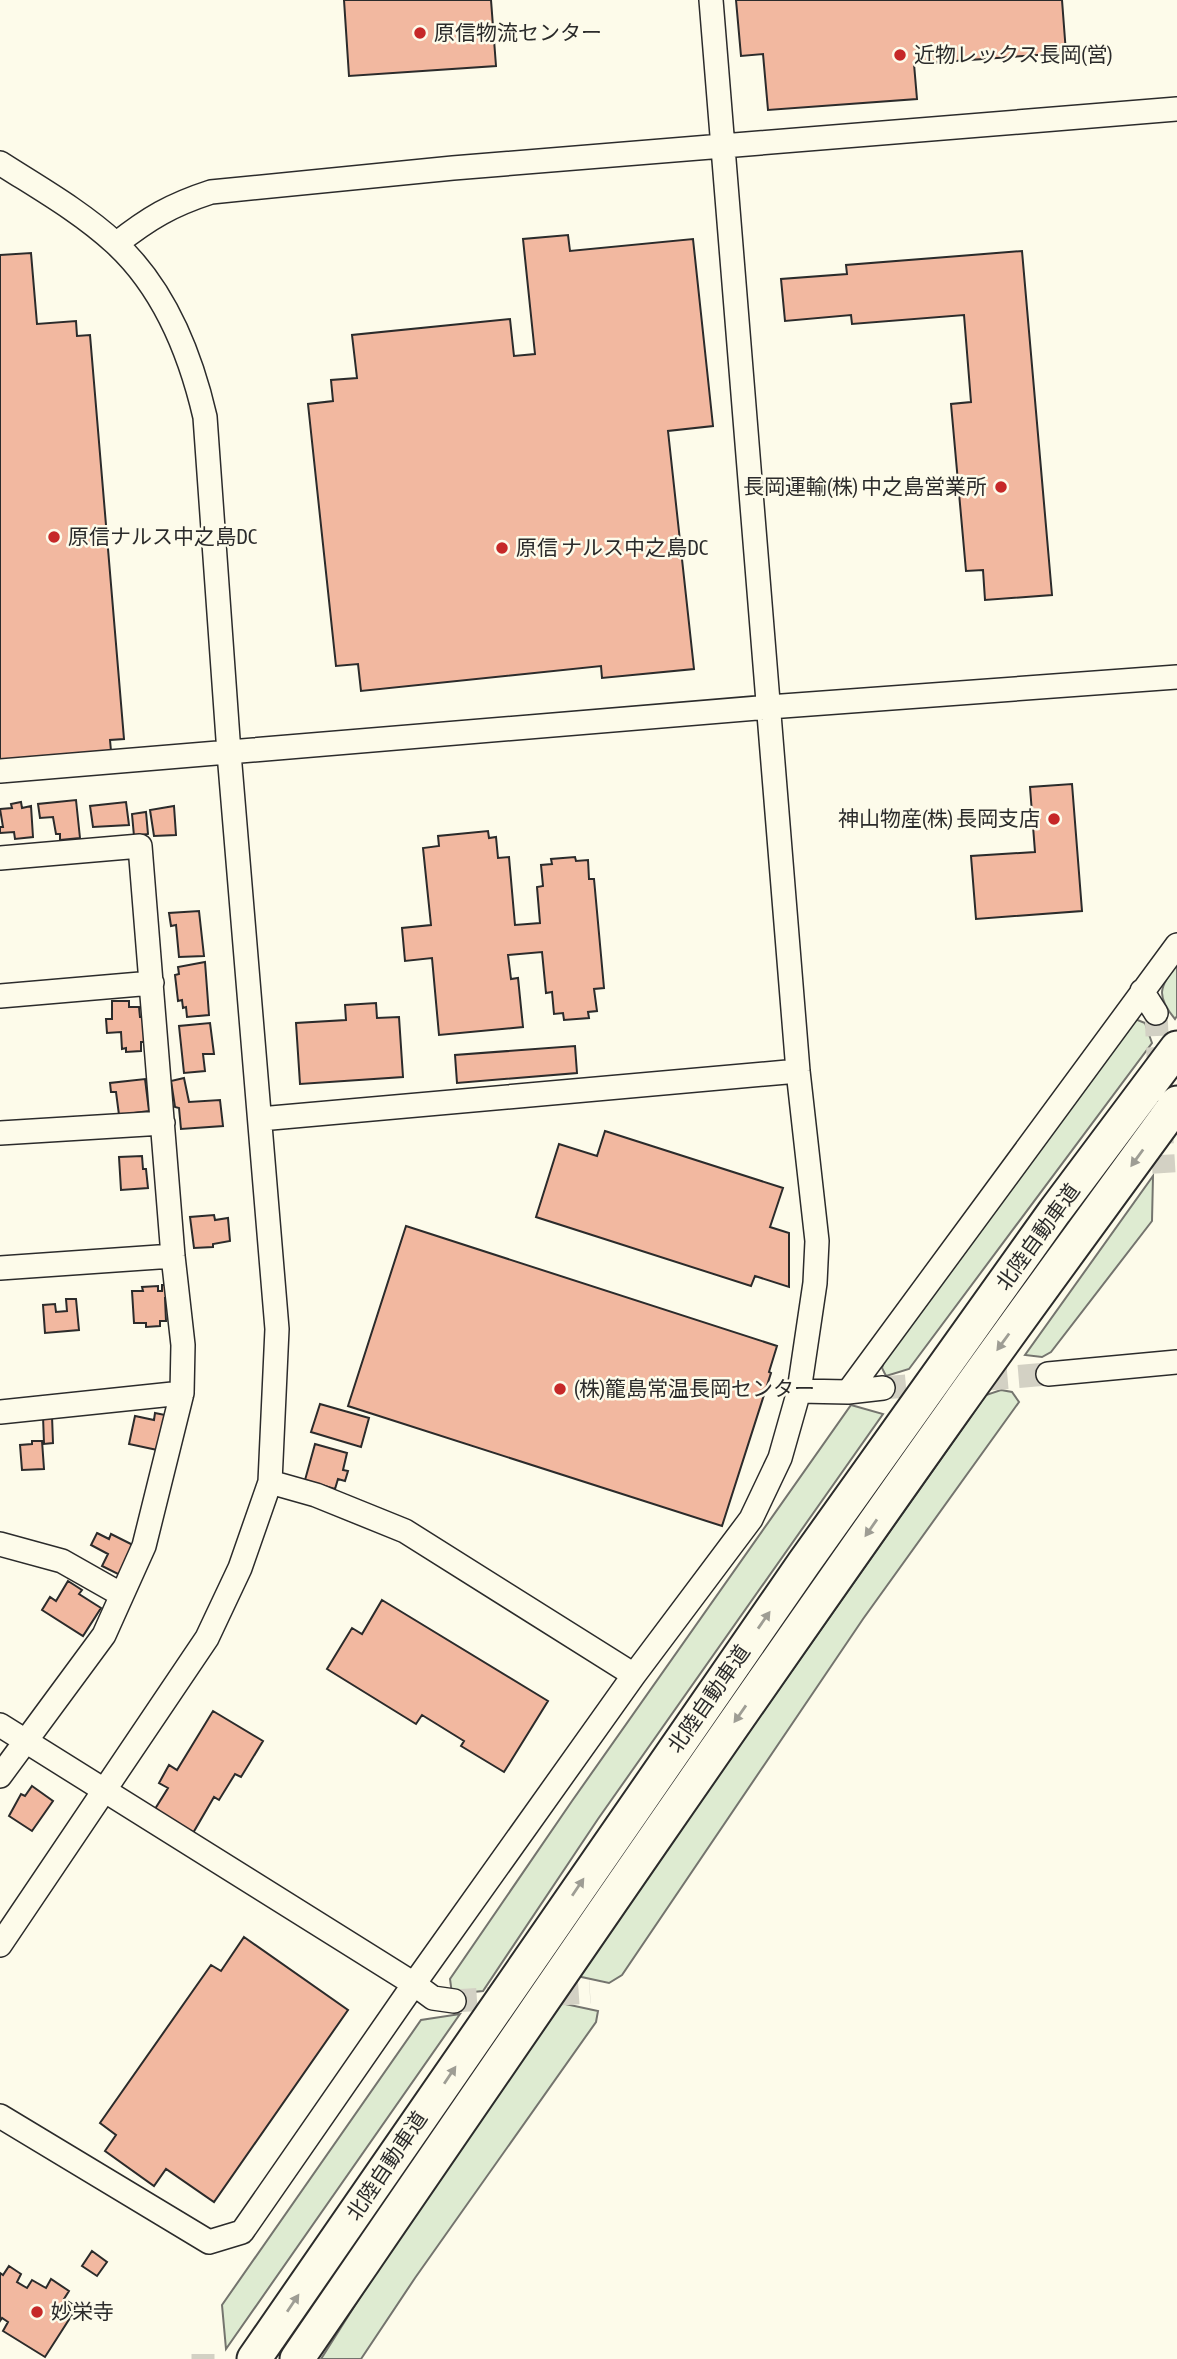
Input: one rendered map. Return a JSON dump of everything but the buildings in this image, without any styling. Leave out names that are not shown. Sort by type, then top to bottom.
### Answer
[{"type":"highway","name":"北陸自動車道","points":[[254,2359],[804,1563],[1031,1244],[1177,1048]]},
{"type":"highway","name":"北陸自動車道","points":[[297,2359],[622,1884],[848,1560],[1177,1103]]},
{"type":"street","points":[[0,2116],[209,2242],[242,2232],[634,1675],[751,1519],[780,1458],[799,1391],[815,1283],[817,1241],[798,1071],[711,0]]},
{"type":"street","points":[[116,244],[149,218],[179,203],[211,192],[453,168],[1177,110]]},
{"type":"street","points":[[0,163],[87,220],[116,244],[145,275],[166,309],[195,375],[205,416],[229,753],[277,1329],[270,1482],[240,1568],[207,1637],[0,1945]]},
{"type":"street","points":[[0,771],[1177,677]]},
{"type":"street","points":[[0,858],[140,846],[173,1256],[183,1345],[182,1393],[144,1546],[104,1635],[0,1776]]},
{"type":"street","points":[[848,1392],[1177,945]]},
{"type":"street","points":[[0,996],[152,983]]},
{"type":"street","points":[[1142,991],[1156,1013]]},
{"type":"street","points":[[260,1119],[798,1071]]},
{"type":"street","points":[[0,1133],[163,1123]]},
{"type":"street","points":[[0,1268],[173,1256]]},
{"type":"street","points":[[1048,1374],[1177,1362]]},
{"type":"street","points":[[799,1391],[848,1392],[883,1388]]},
{"type":"street","points":[[0,1412],[182,1393]]},
{"type":"street","points":[[270,1482],[316,1495],[405,1531],[634,1675]]},
{"type":"street","points":[[0,1544],[62,1561],[122,1595]]},
{"type":"street","points":[[0,1725],[433,1998],[454,2001]]},
{"type":"green space","points":[[1177,964],[1175,1019],[1164,1004],[1162,991]]},
{"type":"green space","points":[[1135,1019],[1145,1023],[1152,1043],[909,1369],[886,1376],[882,1368],[886,1356]]},
{"type":"green space","points":[[1153,1176],[1152,1221],[1051,1352],[1042,1357],[1025,1355]]},
{"type":"green space","points":[[1001,1390],[1012,1392],[1019,1402],[863,1619],[622,1975],[609,1983],[577,1976],[986,1395]]},
{"type":"green space","points":[[851,1405],[883,1414],[598,1819],[483,1991],[452,1994],[450,1979]]},
{"type":"green space","points":[[556,2002],[598,2011],[596,2022],[361,2359],[321,2359],[364,2291]]},
{"type":"green space","points":[[460,2014],[226,2349],[222,2305],[421,2020]]},
{"type":"tunnel","points":[[1156,1013],[1159,1077]]},
{"type":"tunnel","points":[[1161,1121],[1164,1173]]},
{"type":"tunnel","points":[[883,1388],[1048,1374]]},
{"type":"tunnel","points":[[454,2001],[590,1992]]},
{"type":"tunnel","points":[[203,2354],[203,2359]]},
{"type":"place","name":"原信物流センター","points":[[420,33]]},
{"type":"place","name":"近物レックス長岡(営)","points":[[900,55]]},
{"type":"place","name":"長岡運輸(株) 中之島営業所","points":[[1001,487]]},
{"type":"place","name":"原信ナルス中之島DC","points":[[54,537]]},
{"type":"place","name":"原信 ナルス中之島DC","points":[[502,548]]},
{"type":"place","name":"神山物産(株) 長岡支店","points":[[1054,819]]},
{"type":"place","name":"(株)籠島常温長岡センター","points":[[560,1389]]},
{"type":"place","name":"妙栄寺","points":[[37,2312]]}]
